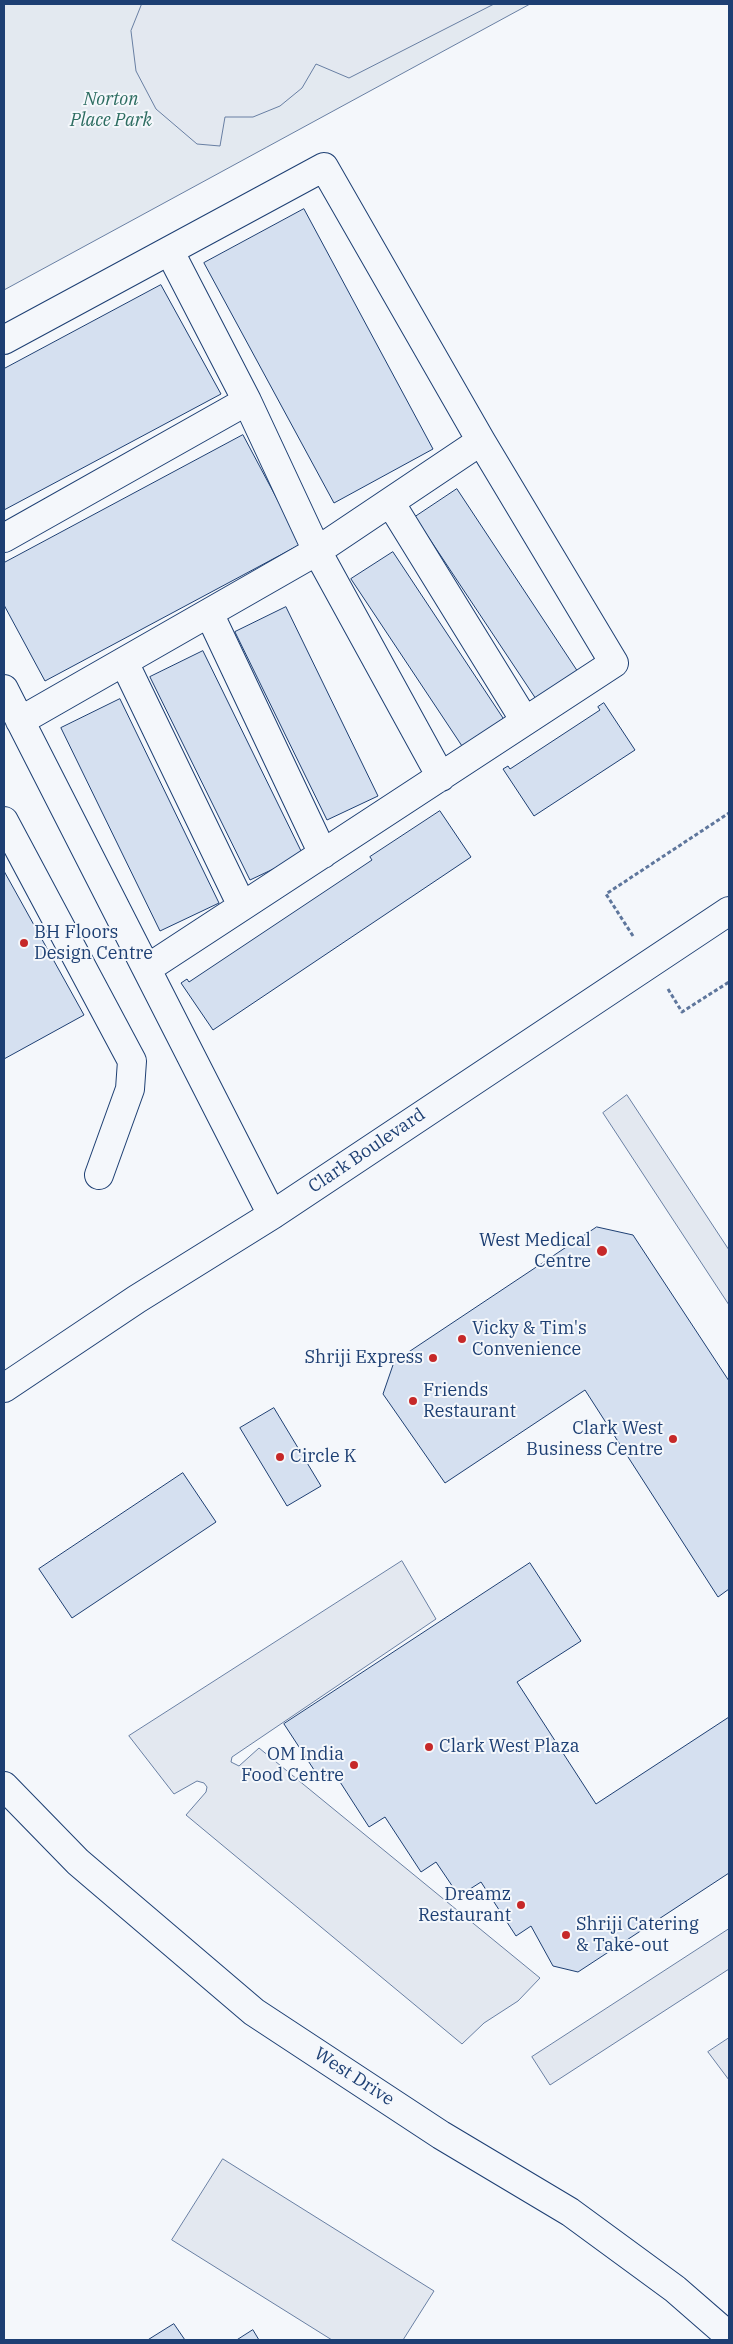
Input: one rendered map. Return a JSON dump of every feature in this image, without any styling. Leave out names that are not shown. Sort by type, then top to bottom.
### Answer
[{"type":"street","points":[[4,340],[170,252],[324,167],[481,441],[614,663],[148,968]]},
{"type":"street","points":[[170,252],[247,401],[317,551],[441,777]]},
{"type":"street","points":[[4,538],[247,401]]},
{"type":"street","points":[[20,721],[317,551],[481,441]]},
{"type":"street","points":[[390,502],[525,721]]},
{"type":"street","points":[[210,613],[323,854]]},
{"type":"street","points":[[124,662],[242,906]]},
{"type":"street","points":[[4,689],[272,1214]]},
{"type":"street","points":[[4,821],[132,1061],[130,1089],[99,1175]]},
{"type":"street","name":"Clark Boulevard","points":[[4,1388],[144,1295],[272,1214],[729,911]]},
{"type":"street","name":"West Drive","points":[[4,1786],[78,1862],[254,2012],[442,2135],[570,2212],[675,2289],[729,2336]]},
{"type":"path","points":[[606,894],[729,813]]},
{"type":"path","points":[[682,1012],[729,982]]},
{"type":"green space","name":"Norton Place Park","points":[[4,4],[530,4],[4,290]]},
{"type":"shaded area","points":[[142,4],[494,4],[349,78],[316,64],[302,88],[280,106],[253,117],[225,117],[220,146],[197,144],[156,109],[136,71],[131,31]]},
{"type":"shaded area","points":[[627,1095],[729,1250],[729,1305],[603,1113]]},
{"type":"shaded area","points":[[402,1561],[436,1619],[232,1757],[231,1762],[239,1766],[259,1748],[540,1978],[518,2001],[484,2023],[462,2044],[186,1815],[206,1792],[207,1787],[204,1783],[197,1781],[174,1794],[129,1736]]},
{"type":"shaded area","points":[[729,1929],[729,1969],[550,2085],[532,2057]]},
{"type":"shaded area","points":[[729,2038],[729,2080],[708,2052]]},
{"type":"shaded area","points":[[223,2159],[434,2291],[403,2340],[332,2340],[172,2240]]},
{"type":"building","points":[[304,209],[433,449],[334,503],[204,263]]},
{"type":"building","points":[[161,285],[221,394],[4,510],[4,369]]},
{"type":"building","points":[[243,435],[301,544],[45,681],[4,605],[4,563]]},
{"type":"building","points":[[457,489],[578,672],[536,699],[415,517]]},
{"type":"building","points":[[393,552],[505,721],[464,749],[351,579]]},
{"type":"building","points":[[286,607],[378,796],[327,820],[235,632]]},
{"type":"building","points":[[203,651],[303,855],[250,880],[150,677]]},
{"type":"building","points":[[120,699],[219,903],[160,931],[61,728]]},
{"type":"building","points":[[604,703],[635,750],[534,816],[503,769],[508,766],[510,769],[600,710],[598,707]]},
{"type":"building","points":[[440,811],[471,857],[213,1030],[181,983],[187,979],[189,982],[372,860],[370,857]]},
{"type":"building","name":"BH Floors Design Centre","points":[[4,871],[84,1015],[4,1059]]},
{"type":"building","name":"Clark West Business Centre","points":[[597,1227],[633,1235],[729,1381],[729,1589],[718,1597],[585,1390],[445,1483],[383,1394],[394,1362]]},
{"type":"building","name":"Circle K","points":[[274,1408],[321,1486],[287,1506],[240,1428]]},
{"type":"building","points":[[183,1473],[216,1522],[72,1618],[39,1569]]},
{"type":"building","name":"Clark West Plaza","points":[[530,1563],[581,1641],[517,1682],[596,1804],[729,1717],[729,1873],[578,1972],[553,1966],[531,1926],[516,1936],[481,1882],[459,1896],[436,1862],[421,1872],[385,1817],[369,1827],[333,1771],[320,1779],[284,1724]]},
{"type":"building","points":[[174,2324],[185,2340],[148,2340]]},
{"type":"building","points":[[253,2330],[259,2340],[237,2340]]},
{"type":"place","name":"BH Floors Design Centre","points":[[24,943]]},
{"type":"place","name":"West Medical Centre","points":[[602,1251]]},
{"type":"place","name":"Vicky & Tim's Convenience","points":[[462,1339]]},
{"type":"place","name":"Shriji Express","points":[[433,1358]]},
{"type":"place","name":"Friends Restaurant","points":[[413,1401]]},
{"type":"place","name":"Clark West Business Centre","points":[[673,1439]]},
{"type":"place","name":"Circle K","points":[[280,1457]]},
{"type":"place","name":"Clark West Plaza","points":[[429,1747]]},
{"type":"place","name":"OM India Food Centre","points":[[354,1765]]},
{"type":"place","name":"Dreamz Restaurant","points":[[521,1905]]},
{"type":"place","name":"Shriji Catering & Take-out","points":[[566,1935]]}]
